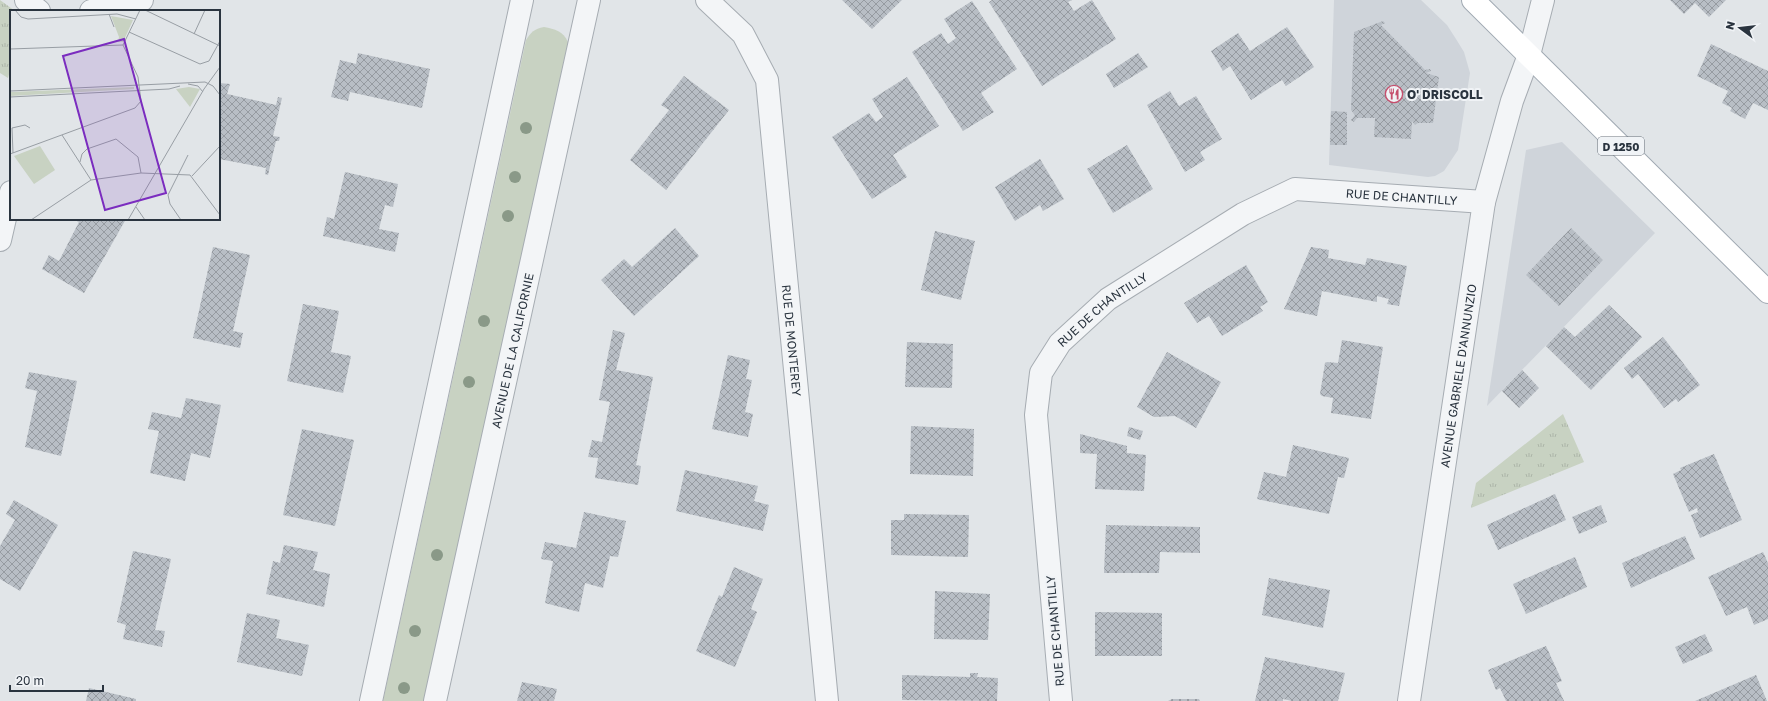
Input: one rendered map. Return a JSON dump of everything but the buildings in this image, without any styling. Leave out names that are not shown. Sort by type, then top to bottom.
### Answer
[{"type":"main road","name":"D 1250","points":[[1473,0],[1768,292]]},
{"type":"street","points":[[26,0],[37,10]]},
{"type":"street","points":[[95,10],[120,2],[142,0]]},
{"type":"street","points":[[371,701],[522,0]]},
{"type":"street","name":"AVENUE DE LA CALIFORNIE","points":[[435,701],[589,0]]},
{"type":"street","name":"RUE DE MONTEREY","points":[[707,0],[743,34],[767,80],[827,701]]},
{"type":"street","name":"AVENUE GABRIELE D'ANNUNZIO","points":[[1409,701],[1484,202],[1512,101],[1529,55],[1543,0]]},
{"type":"street","name":"RUE DE CHANTILLY","points":[[1061,701],[1036,415],[1042,373],[1060,343],[1108,299],[1243,214],[1295,189],[1484,202]]},
{"type":"street","points":[[0,240],[10,196]]},
{"type":"shaded area","points":[[1334,0],[1421,0],[1447,25],[1464,52],[1470,73],[1458,150],[1444,171],[1435,176],[1428,177],[1329,165]]},
{"type":"shaded area","points":[[1562,142],[1655,233],[1487,406],[1526,150]]},
{"type":"green space","points":[[0,0],[14,10],[10,10],[10,71],[8,78],[0,73]]},
{"type":"green space","points":[[544,27],[558,31],[564,35],[568,42],[424,701],[383,701],[526,40],[533,31]]},
{"type":"green space","points":[[1563,414],[1584,462],[1471,508],[1476,483]]},
{"type":"place","name":"O' DRISCOLL","points":[[1394,94]]}]
